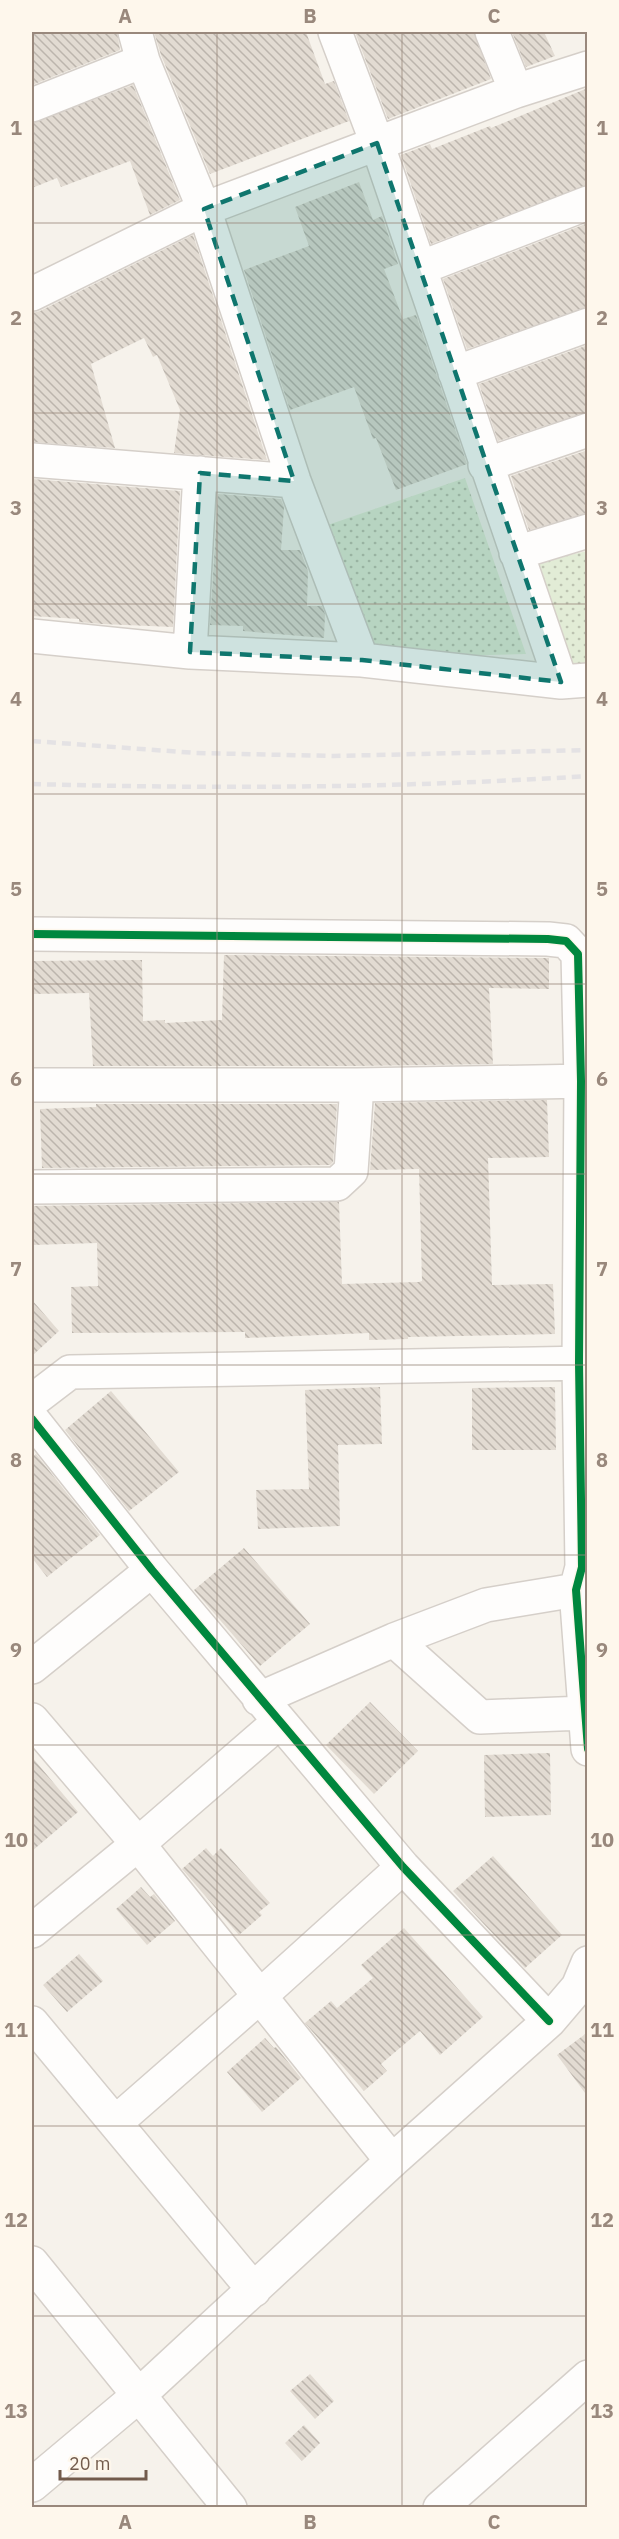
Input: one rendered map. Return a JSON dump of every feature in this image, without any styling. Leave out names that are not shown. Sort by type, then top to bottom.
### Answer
[{"type":"street","points":[[335,32],[377,143],[516,554],[574,681]]},
{"type":"street","points":[[492,32],[516,91]]},
{"type":"street","points":[[32,105],[139,46],[204,209],[294,481],[362,660]]},
{"type":"street","points":[[32,294],[204,209],[516,91],[588,68]]},
{"type":"street","points":[[420,268],[588,203]]},
{"type":"street","points":[[455,373],[588,325]]},
{"type":"street","points":[[485,465],[588,430]]},
{"type":"street","points":[[32,460],[294,481]]},
{"type":"street","points":[[190,652],[200,474]]},
{"type":"street","points":[[516,554],[588,531]]},
{"type":"street","points":[[32,636],[190,652],[362,660],[574,681]]},
{"type":"street","points":[[32,934],[566,941],[578,954],[584,1005],[582,1575],[584,1713],[588,1749]]},
{"type":"street","points":[[32,1085],[357,1085],[584,1081]]},
{"type":"street","points":[[32,1186],[337,1184],[351,1171],[357,1085]]},
{"type":"street","points":[[32,1401],[70,1372],[583,1363]]},
{"type":"street","points":[[32,1419],[152,1570],[403,1867],[549,2021]]},
{"type":"street","points":[[32,1667],[152,1570]]},
{"type":"street","points":[[32,1931],[138,1844],[269,1710],[394,1640],[486,1605],[582,1575]]},
{"type":"street","points":[[394,1640],[480,1717],[584,1713]]},
{"type":"street","points":[[32,1720],[138,1844],[392,2161]]},
{"type":"street","points":[[115,2123],[403,1867]]},
{"type":"street","points":[[32,2486],[138,2396],[392,2161],[549,2021],[578,1987],[588,1963]]},
{"type":"street","points":[[32,2023],[254,2290]]},
{"type":"street","points":[[32,2263],[230,2508]]},
{"type":"street","points":[[440,2508],[588,2377]]},
{"type":"highlighted area","points":[[377,143],[561,682],[362,660],[190,652],[200,473],[294,481],[204,209]]},
{"type":"green space","points":[[465,478],[526,654],[365,658],[319,528]]},
{"type":"green space","points":[[587,551],[587,669],[567,671],[532,564]]},
{"type":"building","points":[[32,32],[117,32],[120,50],[32,85]]},
{"type":"building","points":[[154,32],[306,32],[325,84],[334,81],[349,121],[210,174],[161,55]]},
{"type":"building","points":[[355,32],[474,32],[491,79],[388,119]]},
{"type":"building","points":[[512,32],[544,32],[555,56],[526,67]]},
{"type":"building","points":[[133,85],[180,200],[150,215],[130,161],[61,187],[57,178],[32,188],[32,123]]},
{"type":"building","points":[[588,88],[588,185],[431,244],[401,155],[430,144],[432,149],[490,126],[491,128]]},
{"type":"building","points":[[359,182],[373,220],[382,216],[398,264],[384,269],[403,319],[416,315],[467,464],[396,490],[376,438],[373,439],[354,387],[290,410],[244,270],[309,246],[295,207]]},
{"type":"building","points":[[588,223],[588,307],[467,349],[443,279]]},
{"type":"building","points":[[193,235],[267,460],[174,453],[180,410],[157,355],[153,357],[144,338],[91,364],[115,448],[32,442],[32,313]]},
{"type":"building","points":[[588,345],[588,412],[498,441],[479,384]]},
{"type":"building","points":[[588,450],[588,513],[529,530],[511,476]]},
{"type":"building","points":[[32,479],[180,491],[173,627],[102,624],[79,622],[79,619],[32,616]]},
{"type":"building","points":[[218,494],[281,499],[284,507],[281,550],[300,550],[308,571],[307,606],[322,606],[325,614],[324,638],[243,631],[243,626],[210,625]]},
{"type":"building","points":[[224,955],[549,958],[549,989],[489,988],[493,1064],[357,1066],[93,1066],[89,993],[32,994],[32,961],[142,960],[143,1021],[165,1020],[165,1023],[222,1020]]},
{"type":"building","points":[[547,1100],[549,1157],[488,1158],[492,1285],[553,1284],[555,1334],[369,1340],[369,1333],[245,1338],[245,1332],[72,1333],[71,1287],[98,1286],[97,1243],[32,1245],[32,1206],[339,1202],[342,1284],[419,1282],[422,1281],[419,1169],[370,1170],[375,1103]]},
{"type":"building","points":[[96,1104],[337,1104],[333,1162],[330,1165],[42,1168],[40,1109],[96,1107]]},
{"type":"building","points":[[32,1300],[59,1331],[32,1356]]},
{"type":"building","points":[[380,1387],[382,1444],[338,1445],[340,1526],[258,1529],[256,1490],[309,1489],[305,1390]]},
{"type":"building","points":[[555,1387],[556,1450],[472,1450],[472,1388]]},
{"type":"building","points":[[111,1391],[179,1472],[129,1511],[65,1430]]},
{"type":"building","points":[[36,1454],[100,1535],[47,1577],[32,1558],[32,1457]]},
{"type":"building","points":[[244,1548],[310,1624],[260,1666],[194,1590]]},
{"type":"building","points":[[370,1702],[418,1751],[374,1794],[326,1745]]},
{"type":"building","points":[[550,1753],[551,1815],[485,1817],[484,1755]]},
{"type":"building","points":[[32,1757],[78,1812],[32,1851]]},
{"type":"building","points":[[206,1848],[213,1856],[221,1848],[270,1903],[259,1912],[262,1915],[239,1935],[182,1869]]},
{"type":"building","points":[[493,1856],[562,1935],[525,1968],[453,1891]]},
{"type":"building","points":[[141,1887],[150,1897],[154,1894],[175,1921],[147,1945],[116,1909]]},
{"type":"building","points":[[404,1928],[483,2017],[440,2055],[420,2031],[381,2064],[387,2071],[364,2091],[305,2023],[331,2001],[337,2008],[373,1978],[361,1965]]},
{"type":"building","points":[[79,1954],[103,1981],[67,2012],[43,1985]]},
{"type":"building","points":[[588,2032],[588,2097],[557,2055]]},
{"type":"building","points":[[265,2038],[274,2048],[276,2047],[301,2078],[262,2112],[227,2072]]},
{"type":"building","points":[[310,2374],[334,2401],[315,2419],[290,2391]]},
{"type":"building","points":[[304,2425],[320,2443],[302,2461],[285,2443]]},
{"type":"railway","points":[[32,741],[196,753],[334,756],[588,750]]},
{"type":"railway","points":[[32,784],[171,787],[310,786],[449,783],[588,776]]},
{"type":"cycle path","points":[[32,934],[548,939],[566,941],[578,954],[581,1081],[579,1363],[582,1567],[576,1590],[588,1749]]},
{"type":"cycle path","points":[[32,1419],[152,1570],[403,1867],[549,2021]]}]
